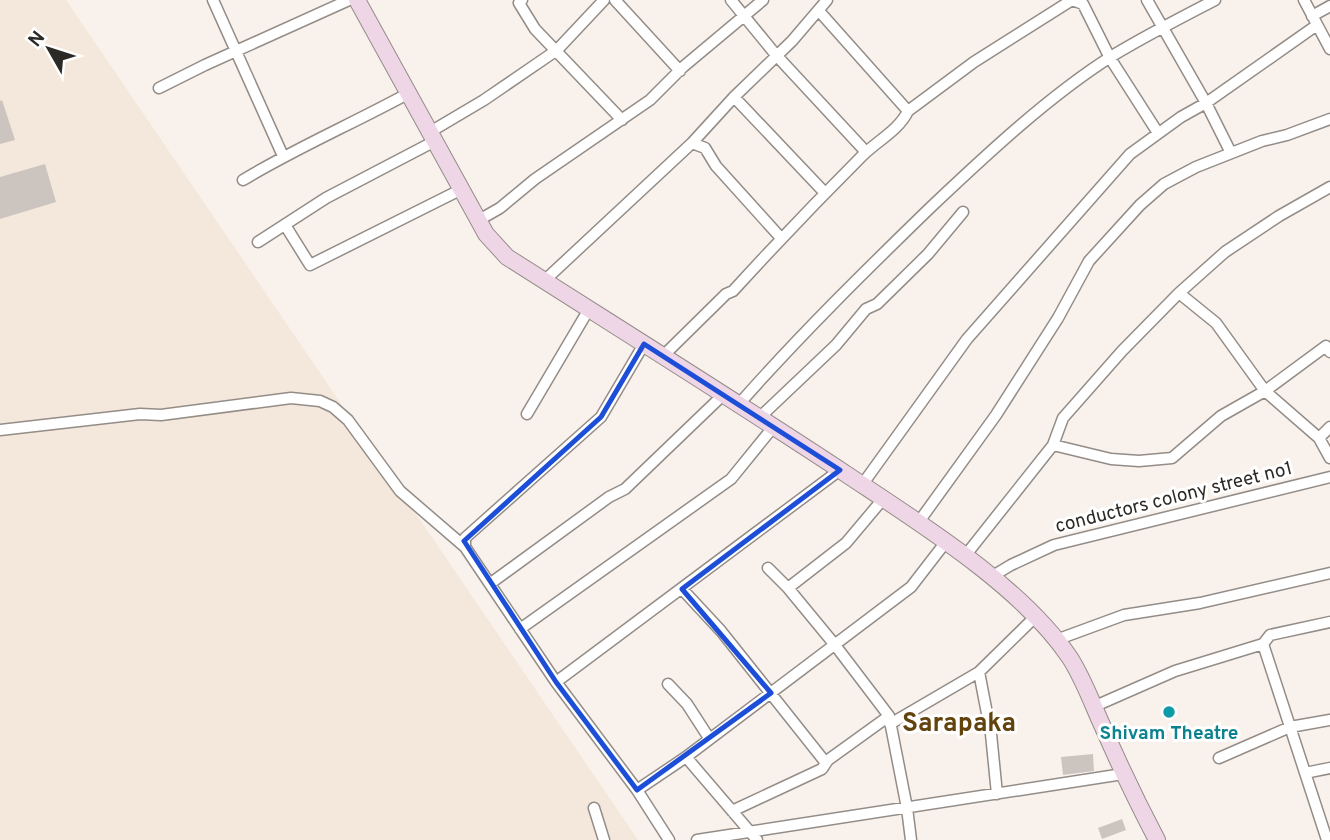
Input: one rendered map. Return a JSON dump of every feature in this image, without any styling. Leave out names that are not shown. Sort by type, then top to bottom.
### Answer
[{"type":"main road","points":[[357,0],[486,234],[507,257],[840,470],[946,542],[991,577],[1035,617],[1071,659],[1123,774],[1157,840]]},
{"type":"street","points":[[213,0],[283,156]]},
{"type":"street","points":[[159,88],[349,0]]},
{"type":"street","points":[[522,0],[519,3],[536,29],[622,120]]},
{"type":"street","points":[[258,242],[326,198],[433,137],[557,50],[604,0]]},
{"type":"street","points":[[614,0],[680,71]]},
{"type":"street","points":[[731,0],[776,55],[866,152]]},
{"type":"street","points":[[479,220],[500,208],[535,179],[650,100],[763,0]]},
{"type":"street","points":[[544,281],[692,143],[827,0]]},
{"type":"street","points":[[663,356],[726,294],[733,291],[780,238],[866,152],[903,121],[908,111],[974,62],[1072,0],[1083,4],[1110,58],[1158,132]]},
{"type":"street","points":[[1147,0],[1206,103],[1231,153]]},
{"type":"street","points":[[739,404],[787,350],[970,170],[1030,117],[1110,58],[1215,0]]},
{"type":"street","points":[[1304,0],[1330,49]]},
{"type":"street","points":[[862,485],[968,339],[1130,154],[1158,132],[1206,103],[1330,6]]},
{"type":"street","points":[[819,11],[908,111]]},
{"type":"street","points":[[243,180],[283,156],[409,93]]},
{"type":"street","points":[[734,97],[825,193]]},
{"type":"street","points":[[918,523],[996,415],[1058,318],[1089,261],[1140,205],[1164,184],[1196,167],[1330,118]]},
{"type":"street","points":[[692,143],[705,148],[716,166],[780,238]]},
{"type":"street","points":[[965,556],[1053,445],[1063,418],[1122,351],[1179,293],[1225,253],[1279,216],[1330,187]]},
{"type":"street","points":[[285,225],[310,265],[462,189]]},
{"type":"street","points":[[520,629],[731,479],[767,422],[866,309],[877,304],[928,254],[963,212]]},
{"type":"street","points":[[1179,293],[1216,323],[1265,391],[1319,438],[1330,458]]},
{"type":"street","points":[[527,414],[589,309]]},
{"type":"street","points":[[465,547],[465,538],[601,417],[644,344]]},
{"type":"street","points":[[1053,445],[1111,459],[1155,461],[1172,458],[1221,416],[1265,391],[1326,345],[1330,352]]},
{"type":"street","points":[[491,583],[609,497],[625,489],[724,394]]},
{"type":"street","points":[[0,430],[140,414],[161,415],[291,398],[320,401],[333,407],[348,420],[400,491],[465,547],[556,682],[637,790],[669,840]]},
{"type":"street","points":[[1319,438],[1330,427]]},
{"type":"street","points":[[556,682],[840,470]]},
{"type":"street","name":"conductors colony street no1","points":[[991,577],[1054,545],[1330,477]]},
{"type":"street","points":[[788,588],[846,543],[883,499]]},
{"type":"street","points":[[637,790],[686,757],[911,587],[946,542]]},
{"type":"street","points":[[768,568],[835,645],[889,720],[911,840]]},
{"type":"street","points":[[1056,640],[1124,615],[1200,603],[1330,573]]},
{"type":"street","points":[[682,589],[721,631],[827,764]]},
{"type":"street","points":[[732,811],[822,769],[889,720],[979,672],[1035,617]]},
{"type":"street","points":[[1093,707],[1175,671],[1263,644],[1270,635],[1330,622]]},
{"type":"street","points":[[1263,644],[1327,840]]},
{"type":"street","points":[[979,672],[991,734],[997,794]]},
{"type":"street","points":[[668,684],[687,705],[709,738]]},
{"type":"street","points":[[1219,758],[1290,727],[1330,720]]},
{"type":"street","points":[[686,757],[753,835]]},
{"type":"street","points":[[1305,773],[1330,768]]},
{"type":"street","points":[[696,840],[753,835],[1123,774]]},
{"type":"street","points":[[593,808],[604,840]]},
{"type":"highlighted area","points":[[644,344],[840,470],[682,589],[771,693],[637,790],[556,682],[464,541],[601,417]]},
{"type":"shaded area","points":[[0,0],[66,0],[638,840],[0,840]]},
{"type":"building","points":[[2,100],[15,140],[0,144],[0,101]]},
{"type":"building","points":[[45,164],[56,202],[0,219],[0,177]]},
{"type":"building","points":[[1093,754],[1094,771],[1063,775],[1061,757]]},
{"type":"building","points":[[1122,819],[1126,830],[1102,839],[1098,828]]},
{"type":"place","name":"Shivam Theatre","points":[[1169,712]]},
{"type":"district","name":"Sarapaka","points":[[959,724]]}]
